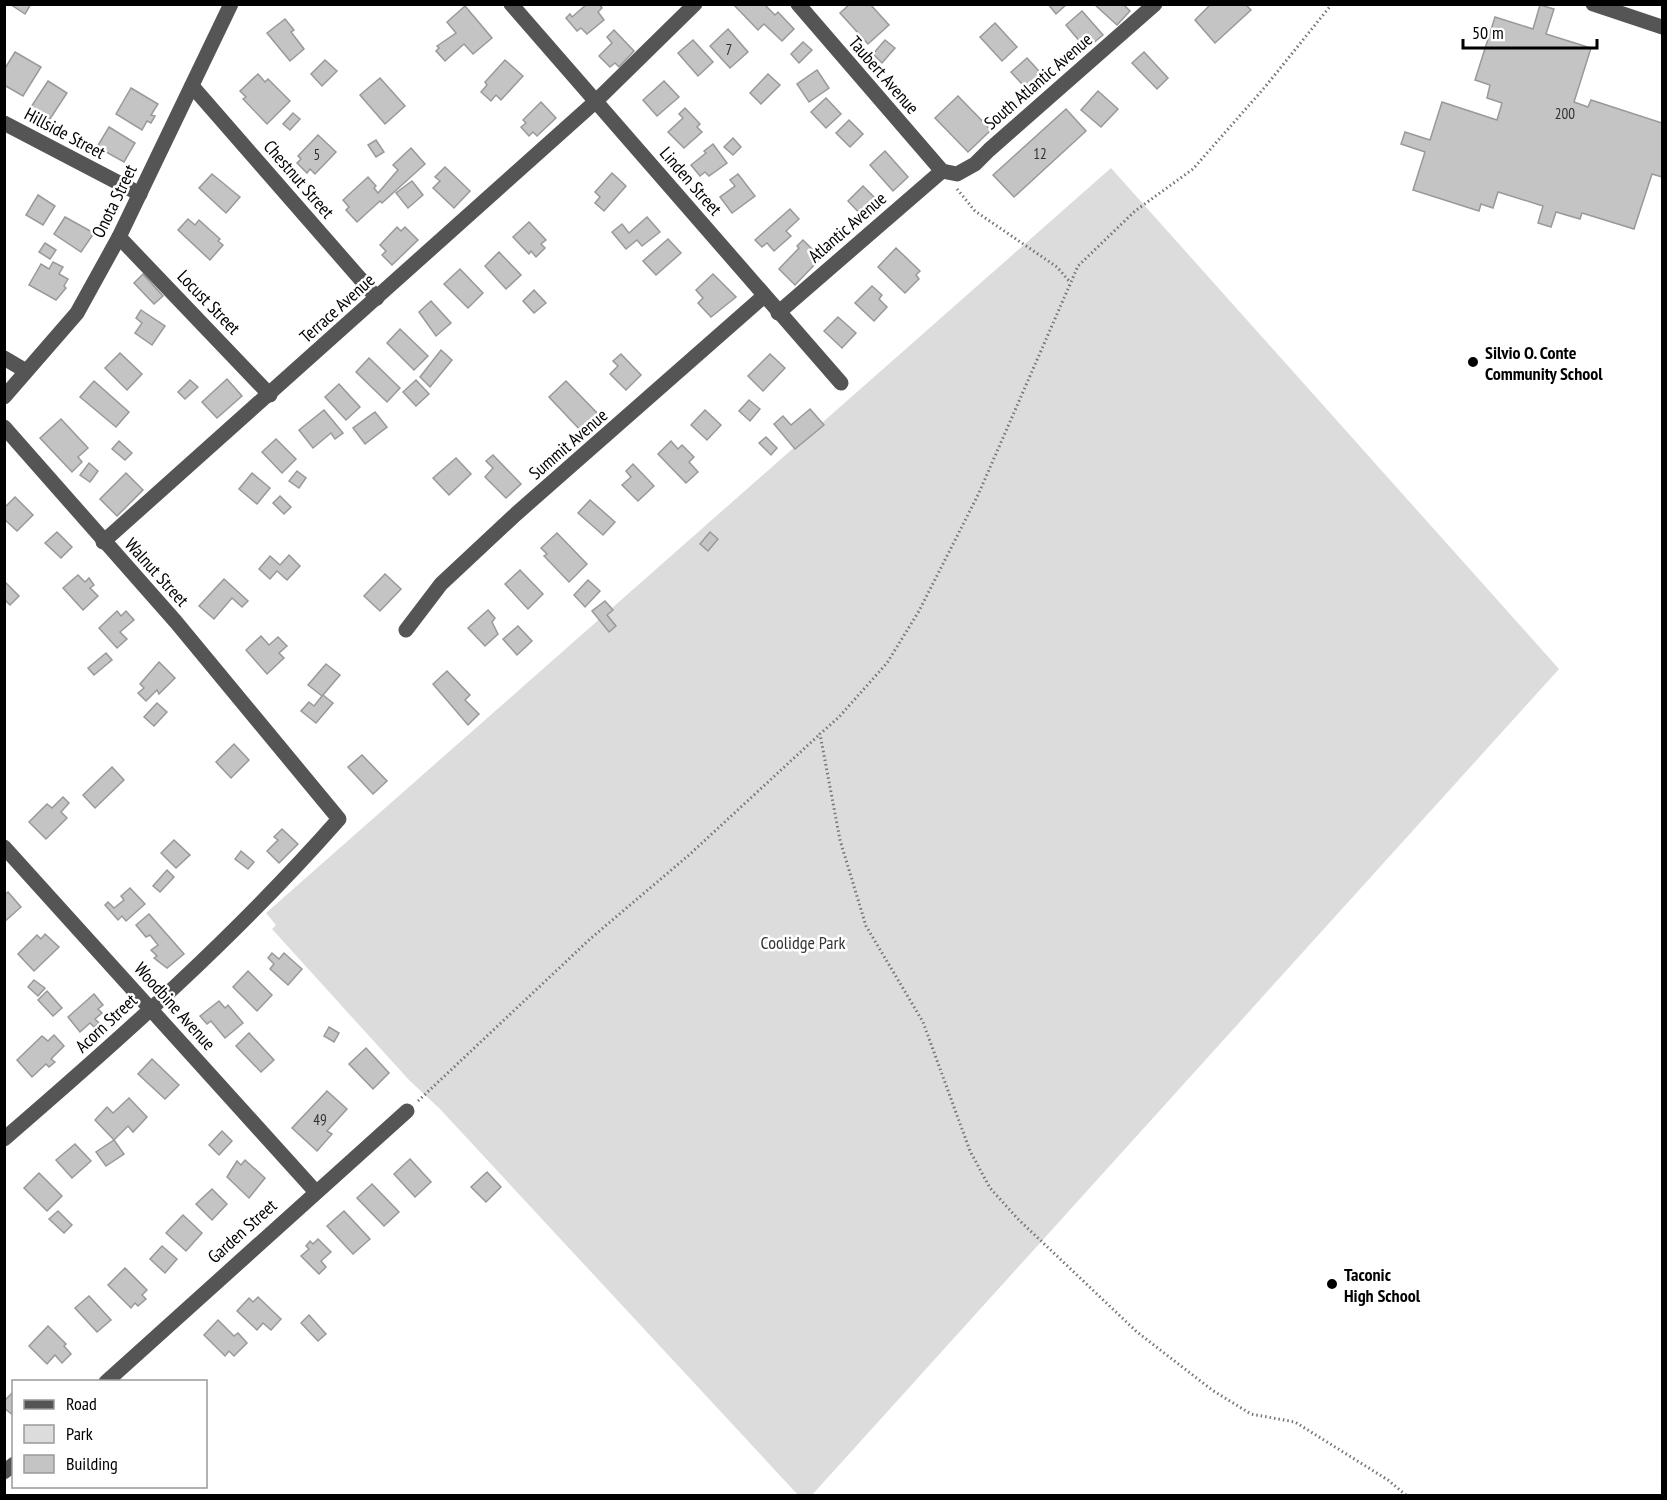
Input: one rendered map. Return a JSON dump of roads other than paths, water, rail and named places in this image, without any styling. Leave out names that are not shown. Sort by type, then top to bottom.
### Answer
[{"type":"street","name":"Onota Street","points":[[4,397],[77,313],[119,237],[231,4]]},
{"type":"street","name":"Linden Street","points":[[511,4],[841,384]]},
{"type":"street","name":"Terrace Avenue","points":[[103,542],[595,102],[695,4]]},
{"type":"street","name":"Taubert Avenue","points":[[798,4],[942,171]]},
{"type":"street","name":"South Atlantic Avenue","points":[[942,171],[957,174],[975,164],[988,150],[1155,4]]},
{"type":"street","points":[[1593,4],[1622,9],[1662,27]]},
{"type":"street","name":"Chestnut Street","points":[[192,86],[377,298]]},
{"type":"street","name":"Hillside Street","points":[[4,123],[140,194]]},
{"type":"street","name":"Atlantic Avenue","points":[[778,314],[942,171]]},
{"type":"street","name":"Locust Street","points":[[119,237],[270,395]]},
{"type":"street","name":"Summit Avenue","points":[[406,630],[441,584],[764,296]]},
{"type":"street","points":[[4,358],[27,371]]},
{"type":"street","name":"Walnut Street","points":[[4,427],[103,542],[176,622],[339,819],[288,876],[232,932]]},
{"type":"street","name":"Woodbine Avenue","points":[[4,847],[315,1191]]},
{"type":"street","name":"Acorn Street","points":[[4,1139],[232,932]]},
{"type":"street","name":"Garden Street","points":[[108,1380],[315,1191],[407,1111]]},
{"type":"place","name":"Silvio O. Conte Community School","points":[[1473,362]]},
{"type":"place","name":"Taconic High School","points":[[1332,1284]]},
{"type":"park label","name":"Coolidge Park","points":[[803,942]]}]
